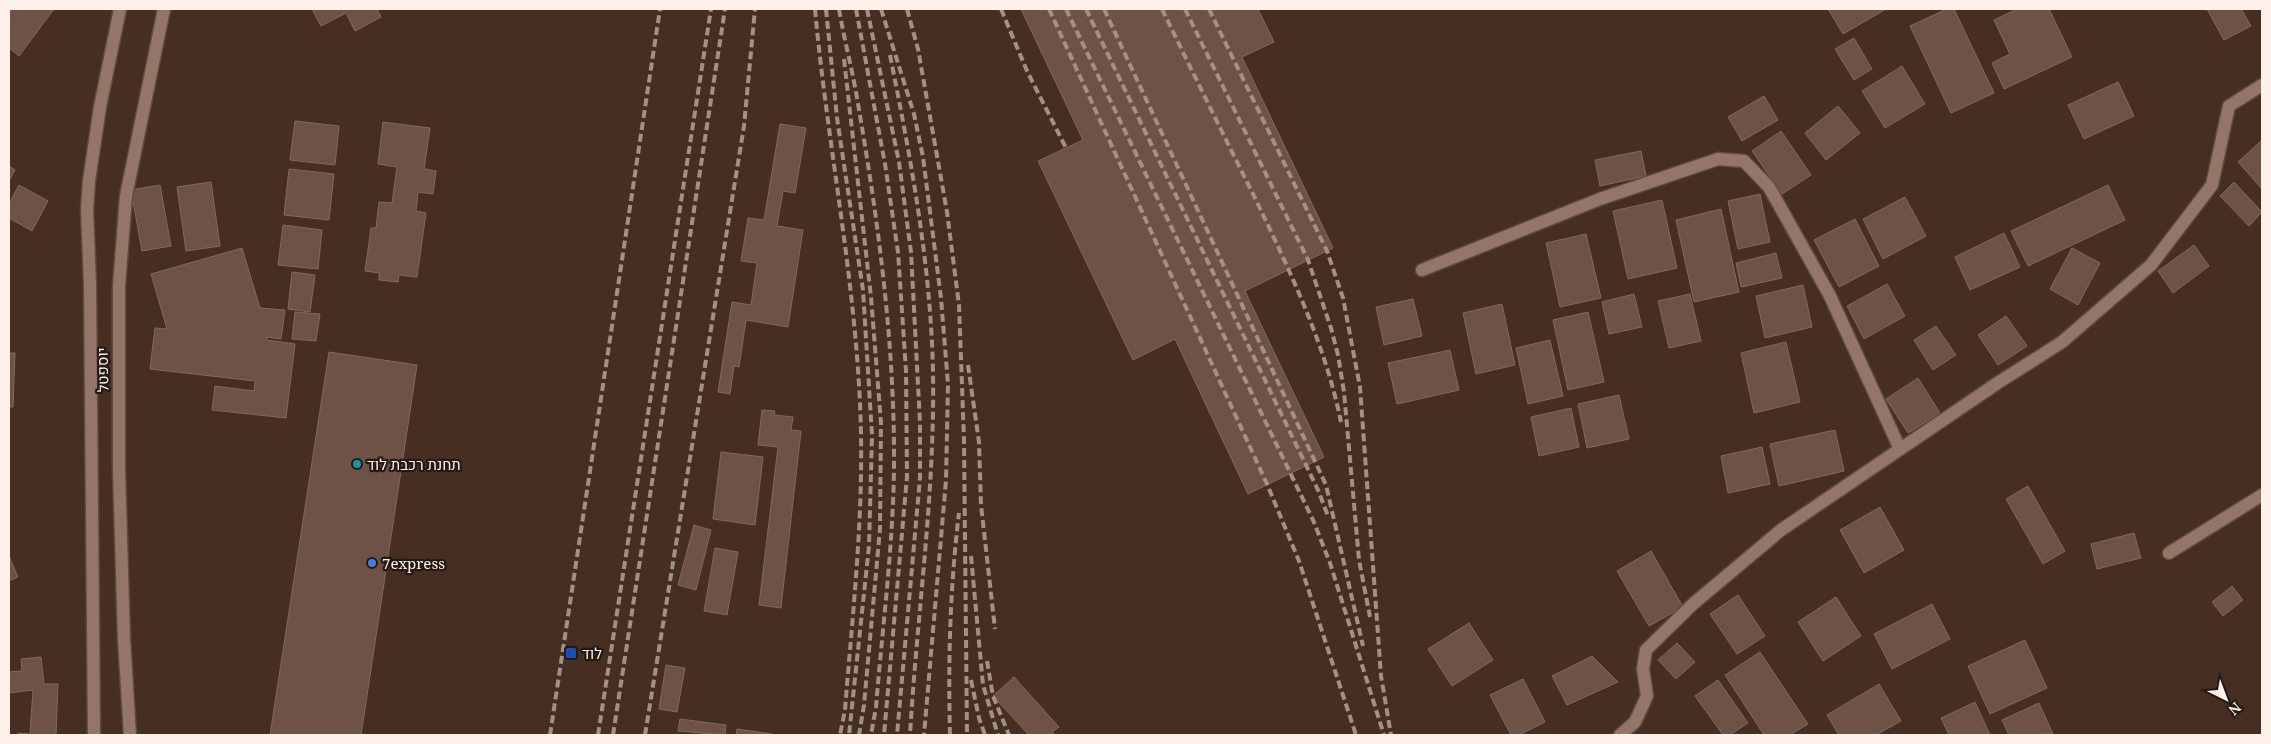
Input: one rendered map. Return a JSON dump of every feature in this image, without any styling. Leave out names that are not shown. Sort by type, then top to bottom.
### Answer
[{"type":"street","name":"יוספטל","points":[[94,735],[87,209],[98,117],[120,9]]},
{"type":"street","name":"יוספטל","points":[[130,735],[124,639],[119,470],[119,286],[126,196],[164,9]]},
{"type":"street","points":[[1620,735],[1634,722],[1647,696],[1643,669],[1646,650],[1693,604],[1781,530],[2062,342],[2151,265],[2212,185],[2229,106],[2262,85]]},
{"type":"street","points":[[1422,270],[1600,199],[1709,162],[1718,159],[1744,161],[1769,187],[1830,296],[1900,449]]},
{"type":"street","points":[[2168,553],[2262,495]]},
{"type":"building","points":[[10,9],[54,9],[19,56],[9,48]]},
{"type":"building","points":[[312,9],[377,9],[381,17],[355,31],[346,13],[321,26]]},
{"type":"building","points":[[1021,9],[1258,9],[1274,42],[1242,57],[1333,248],[1245,291],[1324,457],[1248,494],[1175,339],[1133,360],[1038,161],[1083,140]]},
{"type":"building","points":[[1828,9],[1886,9],[1843,34]]},
{"type":"building","points":[[1947,9],[1954,9],[1994,93],[1951,113],[1910,26]]},
{"type":"building","points":[[2017,9],[2049,9],[2072,57],[2004,89],[1992,63],[2010,54],[1994,20]]},
{"type":"building","points":[[2207,9],[2241,9],[2251,26],[2224,40]]},
{"type":"building","points":[[1854,38],[1872,69],[1854,80],[1835,49]]},
{"type":"building","points":[[1902,66],[1925,104],[1885,128],[1862,91]]},
{"type":"building","points":[[2118,82],[2134,116],[2084,139],[2068,105]]},
{"type":"building","points":[[1764,96],[1778,120],[1742,141],[1728,117]]},
{"type":"building","points":[[1838,106],[1860,133],[1826,160],[1805,133]]},
{"type":"building","points":[[295,121],[339,126],[335,165],[290,160]]},
{"type":"building","points":[[383,122],[430,128],[424,169],[436,171],[433,194],[418,192],[416,211],[426,213],[417,277],[399,275],[398,282],[379,280],[379,273],[365,271],[371,228],[376,228],[379,202],[392,203],[397,167],[378,164]]},
{"type":"building","points":[[780,124],[806,128],[795,193],[783,191],[777,226],[803,230],[788,327],[746,320],[739,367],[734,366],[730,394],[718,392],[732,302],[751,305],[757,263],[741,261],[748,218],[764,220]]},
{"type":"building","points":[[1781,131],[1811,175],[1782,194],[1752,151]]},
{"type":"building","points":[[2262,140],[2262,189],[2238,162]]},
{"type":"building","points":[[1641,151],[1646,176],[1600,186],[1595,160]]},
{"type":"building","points":[[9,166],[15,170],[9,181]]},
{"type":"building","points":[[289,169],[334,174],[329,220],[284,215]]},
{"type":"building","points":[[211,182],[220,246],[186,251],[177,187]]},
{"type":"building","points":[[2234,182],[2262,212],[2249,226],[2220,196]]},
{"type":"building","points":[[19,185],[48,201],[32,231],[9,218],[9,204]]},
{"type":"building","points":[[160,185],[171,246],[142,251],[131,190]]},
{"type":"building","points":[[2108,185],[2125,220],[2028,266],[2011,231]]},
{"type":"building","points":[[1760,194],[1770,242],[1738,249],[1728,201]]},
{"type":"building","points":[[1905,197],[1926,236],[1883,259],[1863,219]]},
{"type":"building","points":[[1662,200],[1677,268],[1628,279],[1613,211]]},
{"type":"building","points":[[1721,209],[1739,292],[1694,302],[1676,220]]},
{"type":"building","points":[[1855,219],[1879,266],[1839,287],[1814,240]]},
{"type":"building","points":[[283,225],[322,230],[318,269],[278,265]]},
{"type":"building","points":[[2004,233],[2020,267],[1970,290],[1955,257]]},
{"type":"building","points":[[1586,234],[1601,298],[1560,307],[1546,243]]},
{"type":"building","points":[[2194,245],[2209,266],[2173,293],[2158,271]]},
{"type":"building","points":[[242,248],[260,308],[285,310],[281,339],[267,337],[267,340],[295,344],[286,418],[212,410],[215,386],[254,391],[255,381],[150,369],[155,328],[167,329],[151,274]]},
{"type":"building","points":[[2072,248],[2100,263],[2078,305],[2050,289]]},
{"type":"building","points":[[1776,253],[1782,278],[1741,287],[1736,263]]},
{"type":"building","points":[[292,272],[315,275],[310,312],[288,309]]},
{"type":"building","points":[[1887,284],[1905,316],[1864,339],[1847,306]]},
{"type":"building","points":[[1803,285],[1812,327],[1765,338],[1756,296]]},
{"type":"building","points":[[1634,294],[1642,327],[1609,334],[1602,302]]},
{"type":"building","points":[[1690,294],[1701,341],[1669,348],[1658,301]]},
{"type":"building","points":[[1413,299],[1422,336],[1384,345],[1376,307]]},
{"type":"building","points":[[1502,304],[1515,365],[1476,374],[1463,313]]},
{"type":"building","points":[[295,312],[320,314],[316,341],[292,339]]},
{"type":"building","points":[[1588,312],[1604,382],[1568,390],[1553,320]]},
{"type":"building","points":[[2006,316],[2027,346],[1998,365],[1978,335]]},
{"type":"building","points":[[1936,326],[1956,355],[1933,370],[1914,340]]},
{"type":"building","points":[[1550,340],[1563,396],[1528,404],[1516,348]]},
{"type":"building","points":[[1786,342],[1800,402],[1754,413],[1741,353]]},
{"type":"building","points":[[1450,350],[1459,390],[1397,404],[1388,363]]},
{"type":"building","name":"תחנת רכבת לוד","points":[[329,352],[417,365],[361,735],[270,735]]},
{"type":"building","points":[[9,353],[15,353],[13,407],[9,407]]},
{"type":"building","points":[[1918,378],[1940,413],[1908,433],[1886,399]]},
{"type":"building","points":[[1619,395],[1629,439],[1587,448],[1578,404]]},
{"type":"building","points":[[1571,408],[1579,447],[1539,456],[1531,417]]},
{"type":"building","points":[[762,410],[775,411],[774,415],[793,417],[791,430],[801,431],[781,608],[759,605],[778,447],[758,445]]},
{"type":"building","points":[[1835,430],[1844,471],[1779,486],[1770,444]]},
{"type":"building","points":[[1762,447],[1770,484],[1728,493],[1721,456]]},
{"type":"building","points":[[721,452],[763,457],[755,525],[713,519]]},
{"type":"building","points":[[2028,486],[2065,551],[2043,564],[2006,499]]},
{"type":"building","points":[[1880,507],[1904,550],[1864,573],[1840,530]]},
{"type":"building","points":[[694,525],[711,530],[696,590],[678,585]]},
{"type":"building","points":[[2134,533],[2141,558],[2097,569],[2091,544]]},
{"type":"building","points":[[715,548],[738,552],[727,615],[704,611]]},
{"type":"building","points":[[1651,551],[1683,607],[1649,626],[1617,571]]},
{"type":"building","points":[[9,556],[18,577],[9,581]]},
{"type":"building","points":[[2232,586],[2243,600],[2223,616],[2212,602]]},
{"type":"building","points":[[1738,595],[1765,636],[1737,654],[1710,614]]},
{"type":"building","points":[[1836,597],[1861,636],[1823,661],[1798,622]]},
{"type":"building","points":[[1932,604],[1950,639],[1892,669],[1874,634]]},
{"type":"building","points":[[1469,623],[1493,660],[1452,686],[1428,649]]},
{"type":"building","points":[[2025,640],[2047,688],[1990,714],[1968,666]]},
{"type":"building","points":[[1677,643],[1695,662],[1676,679],[1658,660]]},
{"type":"building","points":[[1760,652],[1808,724],[1790,735],[1764,735],[1725,675]]},
{"type":"building","points":[[1592,656],[1618,682],[1567,705],[1552,676]]},
{"type":"building","points":[[41,657],[44,684],[58,684],[56,735],[17,735],[18,733],[30,734],[33,690],[9,693],[9,672],[22,671],[21,659]]},
{"type":"building","points":[[666,665],[685,668],[677,712],[659,709]]},
{"type":"building","points":[[1014,677],[1059,727],[1052,732],[1055,735],[1029,735],[993,696]]},
{"type":"building","points":[[1523,679],[1545,722],[1519,735],[1511,735],[1490,695]]},
{"type":"building","points":[[1718,680],[1748,723],[1730,735],[1723,735],[1695,696]]},
{"type":"building","points":[[1879,684],[1901,721],[1876,735],[1839,735],[1827,715]]},
{"type":"building","points":[[1975,702],[1990,735],[1949,735],[1941,718]]},
{"type":"building","points":[[2039,703],[2053,734],[2009,735],[2002,720]]},
{"type":"building","points":[[680,719],[726,725],[725,735],[678,731]]},
{"type":"building","points":[[737,729],[772,734],[736,735]]},
{"type":"railway","points":[[550,735],[660,9]]},
{"type":"railway","points":[[598,735],[711,9]]},
{"type":"railway","points":[[613,735],[725,9]]},
{"type":"railway","points":[[645,735],[744,126],[755,9]]},
{"type":"railway","points":[[815,9],[852,305],[860,404],[860,519],[845,710],[840,735]]},
{"type":"railway","points":[[826,9],[837,118],[863,290],[872,435],[869,546],[849,735]]},
{"type":"railway","points":[[839,9],[857,98],[877,228],[887,315],[893,403],[894,479],[891,544],[876,707],[871,735]]},
{"type":"railway","points":[[856,9],[885,164],[898,252],[906,371],[907,477],[884,735]]},
{"type":"railway","points":[[867,9],[899,162],[911,252],[920,423],[920,478],[897,735]]},
{"type":"railway","points":[[881,9],[914,114],[923,157],[941,298],[948,384],[946,480],[924,735]]},
{"type":"railway","points":[[907,9],[918,49],[947,212],[959,305],[964,440],[967,735]]},
{"type":"railway","points":[[1001,9],[1027,71],[1066,148]]},
{"type":"railway","points":[[1049,9],[1267,484],[1299,561],[1356,735]]},
{"type":"railway","points":[[1066,9],[1313,520],[1330,563],[1384,735]]},
{"type":"railway","points":[[1086,9],[1318,490],[1328,516]]},
{"type":"railway","points":[[1104,9],[1326,485],[1363,646]]},
{"type":"railway","points":[[1162,9],[1293,279],[1326,364],[1341,422]]},
{"type":"railway","points":[[1185,9],[1308,260],[1331,328],[1344,392],[1359,560],[1370,617]]},
{"type":"railway","points":[[1209,9],[1327,251],[1343,298],[1360,387],[1381,676],[1391,735]]},
{"type":"railway","points":[[890,55],[919,213],[928,293],[933,373],[931,464],[910,735]]},
{"type":"railway","points":[[844,59],[871,297],[881,423],[880,529],[864,705],[859,735]]},
{"type":"railway","points":[[968,365],[979,442],[981,505],[995,629]]},
{"type":"railway","points":[[950,735],[950,624],[959,513]]},
{"type":"railway","points":[[971,556],[983,685],[998,735]]},
{"type":"railway","points":[[987,661],[993,696],[1009,735]]},
{"type":"railway","points":[[971,680],[979,718],[985,735]]},
{"type":"place","name":"תחנת רכבת לוד","points":[[357,464]]},
{"type":"place","name":"7express","points":[[372,563]]},
{"type":"place","name":"לוד","points":[[571,653]]}]
